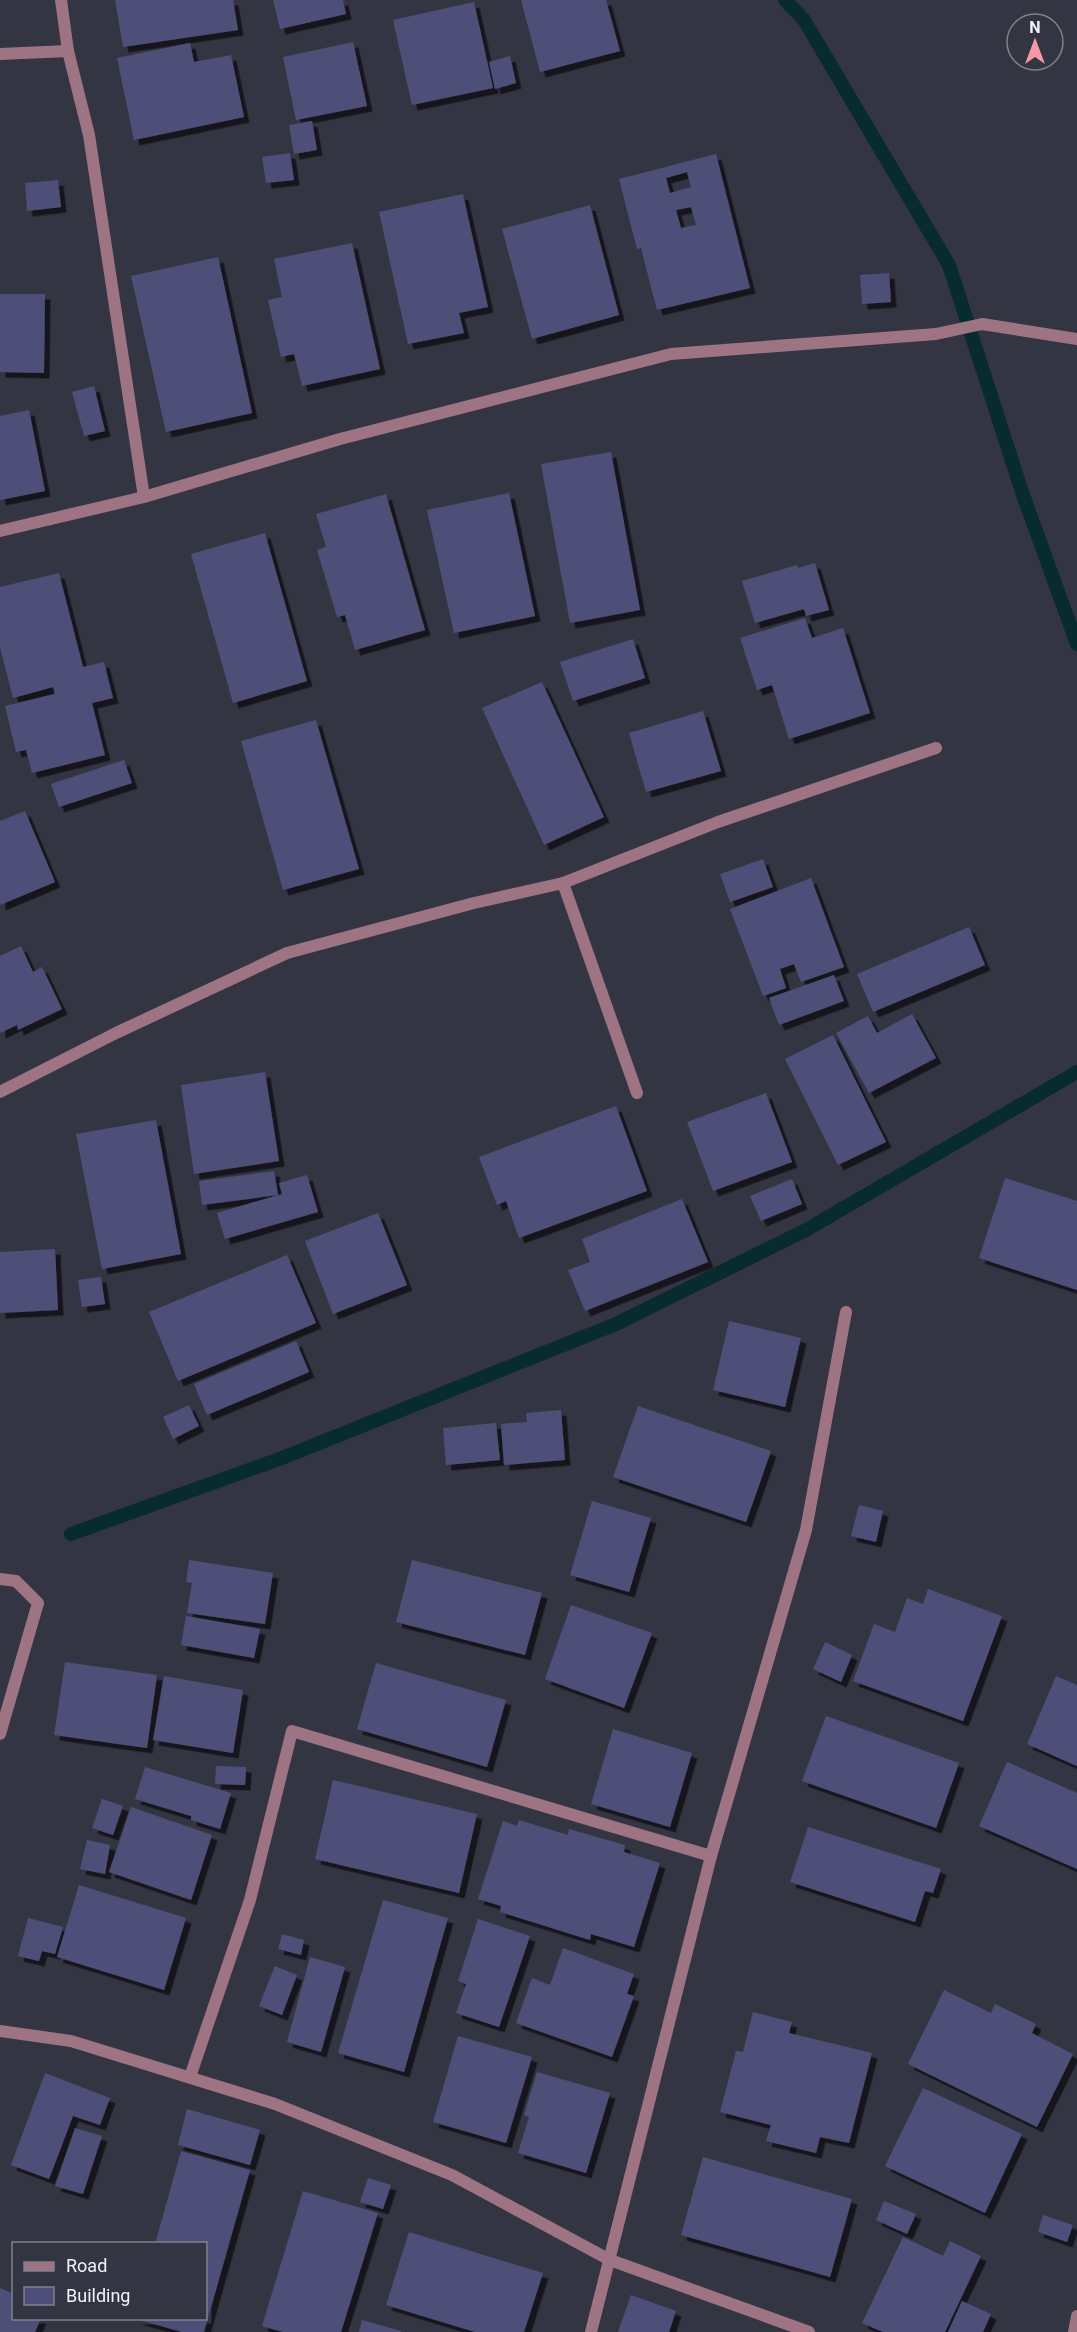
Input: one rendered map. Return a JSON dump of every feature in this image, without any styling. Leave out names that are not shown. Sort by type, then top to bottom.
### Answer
[{"type":"street","points":[[61,0],[68,51],[89,135],[144,497]]},
{"type":"street","points":[[0,54],[68,51]]},
{"type":"street","points":[[0,531],[144,497],[340,439],[671,354],[936,334],[982,324],[1077,339]]},
{"type":"street","points":[[0,1092],[116,1033],[287,953],[474,903],[563,883],[718,822],[936,748]]},
{"type":"street","points":[[563,883],[637,1094]]},
{"type":"street","points":[[591,2332],[711,1856],[806,1530],[846,1312]]},
{"type":"street","points":[[0,1579],[16,1581],[38,1603],[0,1734]]},
{"type":"street","points":[[190,2077],[250,1900],[292,1731],[711,1856]]},
{"type":"street","points":[[0,2031],[71,2040],[275,2104],[452,2175],[610,2259],[809,2332]]},
{"type":"street","points":[[1074,2332],[1077,2316]]},
{"type":"building","points":[[115,0],[233,0],[238,30],[123,47]]},
{"type":"building","points":[[273,0],[343,0],[346,14],[280,29]]},
{"type":"building","points":[[521,0],[606,0],[620,51],[540,72]]},
{"type":"building","points":[[474,2],[493,88],[412,105],[393,20]]},
{"type":"building","points":[[353,42],[367,106],[296,120],[283,57]]},
{"type":"building","points":[[190,43],[194,62],[231,55],[244,117],[134,140],[117,58]]},
{"type":"building","points":[[510,56],[516,83],[495,89],[489,62]]},
{"type":"building","points":[[312,121],[317,150],[294,154],[289,125]]},
{"type":"building","points":[[290,153],[294,180],[266,183],[262,157]]},
{"type":"building","points":[[716,154],[750,288],[657,310],[641,248],[637,249],[619,179]],"holes":[[[687,172],[691,187],[670,193],[666,178]],[[691,207],[696,225],[681,228],[676,210]]]},
{"type":"building","points":[[58,180],[61,207],[27,211],[25,183]]},
{"type":"building","points":[[463,194],[488,307],[459,313],[464,333],[408,344],[379,212]]},
{"type":"building","points":[[590,205],[619,315],[532,339],[502,229]]},
{"type":"building","points":[[352,243],[380,369],[302,386],[294,354],[281,357],[268,300],[282,297],[274,259]]},
{"type":"building","points":[[218,257],[252,413],[166,432],[131,276]]},
{"type":"building","points":[[889,273],[891,302],[862,304],[860,275]]},
{"type":"building","points":[[0,294],[45,294],[44,373],[0,372]]},
{"type":"building","points":[[94,386],[105,431],[84,436],[72,392]]},
{"type":"building","points":[[29,410],[45,491],[0,500],[0,416]]},
{"type":"building","points":[[611,452],[640,610],[570,623],[541,464]]},
{"type":"building","points":[[509,493],[535,616],[454,633],[427,510]]},
{"type":"building","points":[[386,494],[425,630],[355,650],[345,615],[337,617],[317,550],[326,547],[316,514]]},
{"type":"building","points":[[265,533],[307,681],[233,703],[191,554]]},
{"type":"building","points":[[815,563],[829,610],[806,616],[804,609],[755,623],[742,581],[797,565],[798,568]]},
{"type":"building","points":[[59,573],[83,667],[104,662],[113,698],[92,703],[105,755],[32,773],[26,750],[16,752],[5,706],[55,694],[53,687],[13,698],[0,647],[0,587]]},
{"type":"building","points":[[805,618],[812,638],[843,628],[870,713],[789,739],[772,685],[757,690],[740,638]]},
{"type":"building","points":[[633,639],[645,678],[573,701],[560,662]]},
{"type":"building","points":[[542,682],[604,817],[544,845],[482,708]]},
{"type":"building","points":[[703,711],[721,771],[646,792],[629,733]]},
{"type":"building","points":[[316,720],[359,869],[283,890],[241,741]]},
{"type":"building","points":[[124,760],[132,783],[59,807],[51,784]]},
{"type":"building","points":[[25,811],[55,882],[0,905],[0,821]]},
{"type":"building","points":[[763,859],[773,887],[730,902],[720,874]]},
{"type":"building","points":[[811,878],[844,967],[801,982],[794,964],[780,969],[786,988],[763,996],[730,909]]},
{"type":"building","points":[[969,927],[985,965],[873,1012],[857,974]]},
{"type":"building","points":[[21,946],[33,972],[42,967],[62,1009],[18,1030],[17,1025],[0,1033],[0,956]]},
{"type":"building","points":[[834,975],[844,1001],[779,1025],[769,998]]},
{"type":"building","points":[[912,1014],[936,1058],[869,1093],[836,1033],[868,1016],[877,1033]]},
{"type":"building","points":[[833,1035],[886,1142],[838,1165],[785,1059]]},
{"type":"building","points":[[265,1072],[279,1161],[194,1174],[181,1085]]},
{"type":"building","points":[[766,1093],[792,1162],[713,1191],[687,1122]]},
{"type":"building","points":[[616,1106],[647,1191],[519,1238],[506,1201],[497,1205],[479,1157]]},
{"type":"building","points":[[156,1120],[181,1254],[102,1269],[76,1134]]},
{"type":"building","points":[[274,1171],[278,1195],[202,1205],[199,1181]]},
{"type":"building","points":[[307,1175],[318,1212],[225,1239],[217,1213],[282,1194],[279,1183]]},
{"type":"building","points":[[1005,1178],[1077,1201],[1077,1290],[979,1258]]},
{"type":"building","points":[[792,1179],[802,1204],[761,1221],[750,1196]]},
{"type":"building","points":[[682,1199],[708,1262],[585,1311],[568,1270],[590,1262],[582,1239]]},
{"type":"building","points":[[378,1213],[407,1285],[333,1314],[305,1241]]},
{"type":"building","points":[[55,1249],[58,1310],[0,1313],[0,1252]]},
{"type":"building","points":[[287,1255],[316,1323],[178,1381],[149,1312]]},
{"type":"building","points":[[101,1277],[105,1304],[82,1307],[78,1280]]},
{"type":"building","points":[[729,1321],[801,1338],[785,1407],[713,1390]]},
{"type":"building","points":[[296,1341],[309,1372],[207,1415],[194,1384]]},
{"type":"building","points":[[189,1405],[199,1426],[173,1439],[163,1417]]},
{"type":"building","points":[[638,1406],[771,1451],[746,1522],[613,1477]]},
{"type":"building","points":[[561,1410],[565,1460],[504,1465],[501,1424],[527,1422],[526,1413]]},
{"type":"building","points":[[496,1423],[500,1460],[446,1465],[443,1428]]},
{"type":"building","points":[[592,1501],[651,1518],[629,1592],[570,1575]]},
{"type":"building","points":[[859,1505],[883,1511],[876,1542],[851,1536]]},
{"type":"building","points":[[189,1560],[273,1573],[265,1624],[187,1613],[192,1583],[186,1582]]},
{"type":"building","points":[[412,1560],[542,1593],[525,1655],[396,1622]]},
{"type":"building","points":[[928,1589],[1002,1616],[963,1721],[853,1681],[874,1624],[895,1632],[907,1598],[923,1604]]},
{"type":"building","points":[[571,1605],[652,1633],[624,1708],[545,1679]]},
{"type":"building","points":[[186,1616],[260,1629],[254,1658],[181,1645]]},
{"type":"building","points":[[825,1642],[852,1655],[841,1682],[813,1669]]},
{"type":"building","points":[[65,1662],[157,1675],[147,1748],[54,1735]]},
{"type":"building","points":[[376,1663],[506,1700],[487,1767],[357,1729]]},
{"type":"building","points":[[164,1676],[243,1690],[233,1753],[153,1740]]},
{"type":"building","points":[[1056,1676],[1077,1685],[1077,1766],[1027,1744]]},
{"type":"building","points":[[826,1716],[959,1763],[936,1828],[802,1781]]},
{"type":"building","points":[[613,1729],[692,1753],[670,1827],[591,1804]]},
{"type":"building","points":[[1007,1762],[1077,1793],[1077,1869],[979,1826]]},
{"type":"building","points":[[216,1766],[246,1767],[245,1785],[215,1784]]},
{"type":"building","points":[[145,1767],[231,1793],[220,1829],[191,1820],[191,1816],[135,1799]]},
{"type":"building","points":[[333,1780],[477,1814],[459,1893],[315,1859]]},
{"type":"building","points":[[102,1799],[123,1806],[113,1835],[92,1828]]},
{"type":"building","points":[[131,1807],[212,1835],[191,1900],[109,1872]]},
{"type":"building","points":[[519,1820],[568,1835],[569,1829],[625,1845],[624,1852],[660,1863],[634,1947],[591,1934],[590,1940],[500,1912],[501,1906],[478,1899],[503,1821],[517,1826]]},
{"type":"building","points":[[808,1827],[941,1869],[933,1893],[925,1891],[915,1922],[790,1882]]},
{"type":"building","points":[[87,1840],[110,1845],[105,1874],[80,1869]]},
{"type":"building","points":[[79,1885],[186,1918],[164,1990],[57,1957]]},
{"type":"building","points":[[383,1900],[448,1918],[404,2072],[338,2053]]},
{"type":"building","points":[[28,1918],[63,1927],[55,1954],[42,1951],[39,1961],[18,1956]]},
{"type":"building","points":[[478,1919],[530,1936],[499,2027],[456,2013],[466,1984],[458,1981]]},
{"type":"building","points":[[282,1934],[304,1940],[301,1955],[278,1949]]},
{"type":"building","points":[[563,1948],[634,1974],[627,1994],[634,1996],[612,2057],[516,2023],[532,1978],[550,1985]]},
{"type":"building","points":[[310,1957],[345,1967],[321,2052],[287,2042]]},
{"type":"building","points":[[275,1966],[297,1975],[282,2015],[259,2006]]},
{"type":"building","points":[[944,1990],[991,2013],[995,2004],[1036,2024],[1032,2033],[1073,2054],[1037,2127],[908,2064]]},
{"type":"building","points":[[753,2012],[792,2022],[789,2033],[872,2053],[849,2143],[820,2137],[816,2153],[766,2141],[771,2125],[720,2112],[736,2051],[743,2052]]},
{"type":"building","points":[[458,2036],[532,2057],[506,2143],[433,2122]]},
{"type":"building","points":[[537,2072],[610,2093],[586,2173],[518,2153],[529,2117],[524,2115]]},
{"type":"building","points":[[45,2073],[110,2098],[100,2125],[73,2116],[49,2179],[11,2165]]},
{"type":"building","points":[[923,2088],[1022,2134],[985,2213],[885,2166]]},
{"type":"building","points":[[187,2109],[260,2130],[250,2165],[178,2145]]},
{"type":"building","points":[[75,2128],[102,2136],[83,2194],[55,2186]]},
{"type":"building","points":[[181,2151],[250,2170],[204,2332],[182,2332],[140,2320],[207,2320],[207,2242],[156,2242]]},
{"type":"building","points":[[703,2157],[852,2199],[830,2277],[681,2235]]},
{"type":"building","points":[[368,2178],[391,2185],[383,2209],[360,2202]]},
{"type":"building","points":[[303,2191],[378,2213],[341,2332],[283,2332],[262,2326]]},
{"type":"building","points":[[884,2201],[916,2214],[907,2234],[876,2220]]},
{"type":"building","points":[[1043,2215],[1073,2225],[1067,2242],[1038,2232]]},
{"type":"building","points":[[409,2232],[543,2273],[524,2332],[475,2332],[386,2305]]},
{"type":"building","points":[[903,2237],[943,2256],[950,2241],[981,2256],[945,2332],[883,2332],[862,2323]]},
{"type":"building","points":[[0,2288],[12,2293],[12,2320],[40,2320],[35,2332],[0,2332]]},
{"type":"building","points":[[631,2295],[676,2311],[669,2332],[618,2332]]},
{"type":"building","points":[[962,2301],[991,2314],[983,2332],[948,2332]]},
{"type":"building","points":[[362,2320],[401,2331],[401,2332],[359,2332]]},
{"type":"waterway","points":[[785,0],[804,20],[949,265],[1022,492],[1077,644]]},
{"type":"waterway","points":[[71,1534],[282,1458],[616,1324],[806,1230],[1077,1072]]}]
